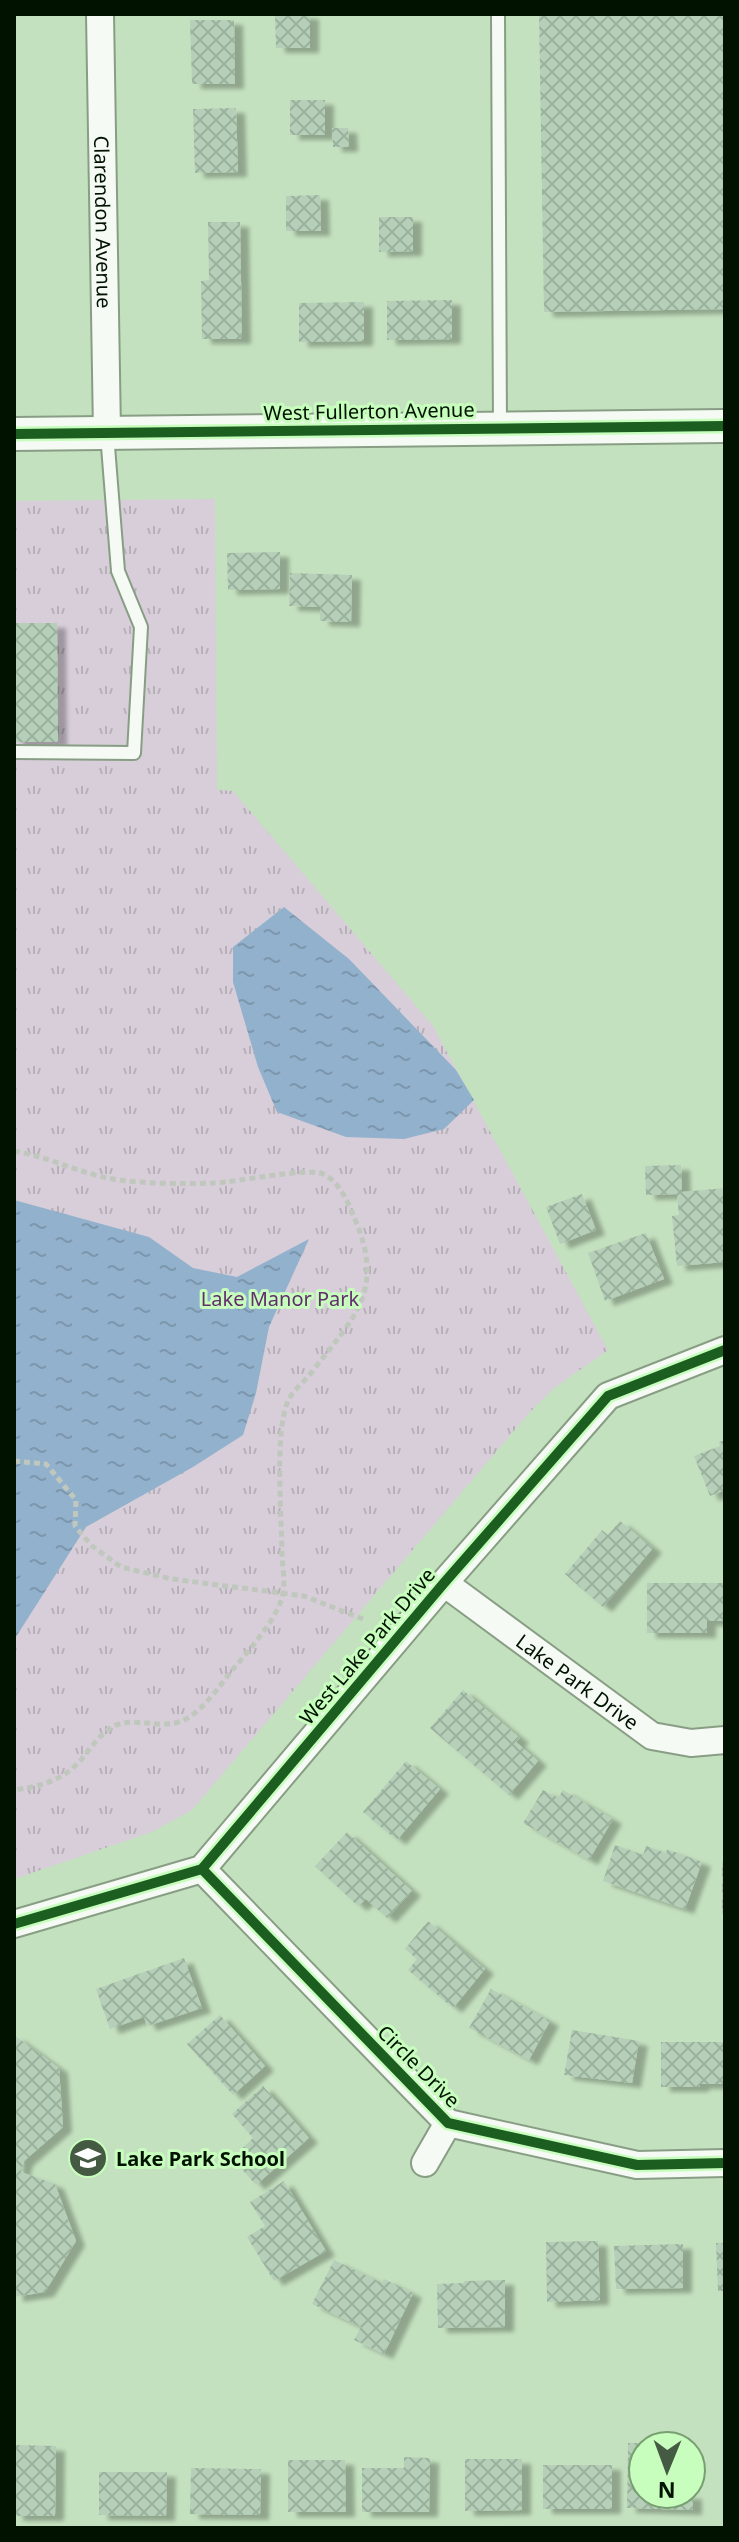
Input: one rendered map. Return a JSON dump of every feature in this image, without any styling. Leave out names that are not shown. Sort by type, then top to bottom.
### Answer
[{"type":"street","name":"Clarendon Avenue","points":[[100,14],[107,432]]},
{"type":"street","name":"West Fullerton Avenue","points":[[14,434],[725,426]]},
{"type":"street","name":"West Lake Park Drive","points":[[202,1869],[444,1583],[608,1396],[725,1350]]},
{"type":"street","name":"Lake Park Drive","points":[[444,1583],[652,1736],[691,1743],[725,1740]]},
{"type":"street","points":[[14,1924],[202,1869]]},
{"type":"street","name":"Circle Drive","points":[[202,1869],[448,2123],[637,2165],[725,2163]]},
{"type":"street","name":"Circle Drive","points":[[425,2163],[448,2123]]},
{"type":"lane","points":[[498,14],[500,427]]},
{"type":"lane","points":[[14,752],[134,753],[141,627],[118,571],[107,432]]},
{"type":"path","points":[[14,1151],[40,1155],[118,1180],[216,1183],[296,1173],[323,1173],[340,1188],[363,1237],[369,1275],[364,1298],[289,1399],[283,1422],[281,1476],[283,1595],[263,1634],[200,1707],[183,1720],[114,1726],[95,1742],[74,1767],[52,1782],[14,1790]]},
{"type":"path","points":[[14,1461],[46,1464],[76,1500],[75,1526],[92,1546],[121,1567],[172,1579],[304,1596],[363,1619]]},
{"type":"green space","name":"Lake Manor Park","points":[[215,499],[217,790],[233,791],[433,1026],[608,1350],[553,1389],[529,1413],[192,1810],[152,1832],[14,1879],[14,501]]},
{"type":"water","points":[[284,907],[349,959],[456,1070],[474,1100],[444,1129],[404,1139],[346,1137],[277,1112],[258,1067],[233,982],[233,947]]},
{"type":"water","points":[[14,1200],[149,1237],[193,1268],[237,1277],[309,1239],[269,1327],[256,1393],[243,1435],[86,1527],[14,1640]]},
{"type":"building","points":[[275,14],[310,14],[310,48],[276,48]]},
{"type":"building","points":[[539,14],[725,14],[725,309],[544,312]]},
{"type":"building","points":[[190,20],[234,20],[235,84],[192,84]]},
{"type":"building","points":[[290,100],[325,100],[325,135],[290,135]]},
{"type":"building","points":[[236,108],[238,172],[195,173],[193,109]]},
{"type":"building","points":[[332,128],[348,128],[349,147],[333,147]]},
{"type":"building","points":[[320,195],[321,231],[286,231],[286,196]]},
{"type":"building","points":[[379,217],[413,217],[413,251],[379,252]]},
{"type":"building","points":[[208,222],[240,222],[242,339],[202,339],[201,281],[209,280]]},
{"type":"building","points":[[452,300],[452,339],[387,340],[387,301]]},
{"type":"building","points":[[364,302],[364,341],[299,342],[299,303]]},
{"type":"building","points":[[280,552],[280,589],[228,590],[227,553]]},
{"type":"building","points":[[290,573],[352,575],[351,622],[320,621],[320,607],[289,606]]},
{"type":"building","points":[[14,623],[57,623],[58,742],[14,742]]},
{"type":"building","points":[[681,1165],[682,1192],[725,1188],[725,1262],[677,1266],[672,1216],[679,1215],[677,1194],[646,1195],[645,1166]]},
{"type":"building","points":[[582,1194],[596,1230],[560,1244],[546,1207]]},
{"type":"building","points":[[646,1233],[664,1279],[605,1301],[588,1253]]},
{"type":"building","points":[[725,1440],[725,1490],[710,1496],[694,1456],[720,1446],[719,1442]]},
{"type":"building","points":[[620,1521],[653,1548],[603,1607],[565,1574],[602,1530],[608,1535]]},
{"type":"building","points":[[647,1583],[725,1583],[725,1621],[707,1621],[707,1633],[647,1633]]},
{"type":"building","points":[[463,1690],[520,1738],[516,1742],[538,1761],[509,1795],[430,1728]]},
{"type":"building","points":[[406,1761],[440,1789],[397,1840],[363,1812]]},
{"type":"building","points":[[543,1790],[558,1798],[563,1790],[613,1819],[589,1860],[523,1823]]},
{"type":"building","points":[[347,1832],[412,1891],[387,1918],[366,1899],[358,1906],[315,1866]]},
{"type":"building","points":[[615,1845],[643,1855],[646,1846],[666,1853],[667,1849],[702,1862],[685,1909],[603,1881]]},
{"type":"building","points":[[722,1861],[725,1861],[725,1914],[722,1914]]},
{"type":"building","points":[[428,1921],[485,1969],[453,2008],[408,1970],[417,1959],[405,1949]]},
{"type":"building","points":[[184,1958],[202,2008],[147,2026],[144,2017],[110,2029],[96,1989]]},
{"type":"building","points":[[491,1989],[550,2021],[529,2060],[469,2028]]},
{"type":"building","points":[[220,2015],[265,2066],[233,2095],[187,2044]]},
{"type":"building","points":[[572,2030],[639,2041],[632,2083],[564,2075]]},
{"type":"building","points":[[14,2035],[59,2068],[63,2127],[24,2161],[21,2172],[55,2184],[76,2241],[45,2292],[14,2297]]},
{"type":"building","points":[[661,2042],[725,2042],[725,2084],[661,2087]]},
{"type":"building","points":[[263,2086],[309,2138],[256,2185],[232,2158],[253,2138],[232,2114]]},
{"type":"building","points":[[284,2181],[326,2251],[274,2281],[247,2237],[265,2226],[250,2202]]},
{"type":"building","points":[[598,2241],[600,2300],[547,2302],[546,2242]]},
{"type":"building","points":[[716,2243],[725,2243],[725,2291],[718,2291]]},
{"type":"building","points":[[683,2244],[683,2288],[616,2289],[614,2246]]},
{"type":"building","points":[[334,2260],[382,2283],[384,2279],[413,2293],[384,2354],[354,2340],[361,2327],[312,2304]]},
{"type":"building","points":[[505,2280],[505,2327],[438,2328],[437,2284]]},
{"type":"building","points":[[14,2445],[56,2446],[55,2516],[14,2516]]},
{"type":"building","points":[[404,2457],[430,2458],[429,2512],[362,2512],[362,2468],[404,2468]]},
{"type":"building","points":[[465,2459],[522,2459],[522,2510],[465,2511]]},
{"type":"building","points":[[288,2460],[345,2460],[346,2512],[288,2512]]},
{"type":"building","points":[[543,2465],[612,2465],[612,2509],[543,2509]]},
{"type":"building","points":[[191,2468],[261,2469],[260,2515],[190,2514]]},
{"type":"building","points":[[99,2472],[167,2472],[166,2516],[99,2515]]},
{"type":"cycle path","points":[[14,434],[725,426]]},
{"type":"cycle path","points":[[14,1924],[202,1869],[444,1583],[608,1396],[725,1350]]},
{"type":"cycle path","points":[[202,1869],[448,2123],[637,2165],[725,2163]]},
{"type":"place","name":"Lake Park School","points":[[88,2158]]}]
